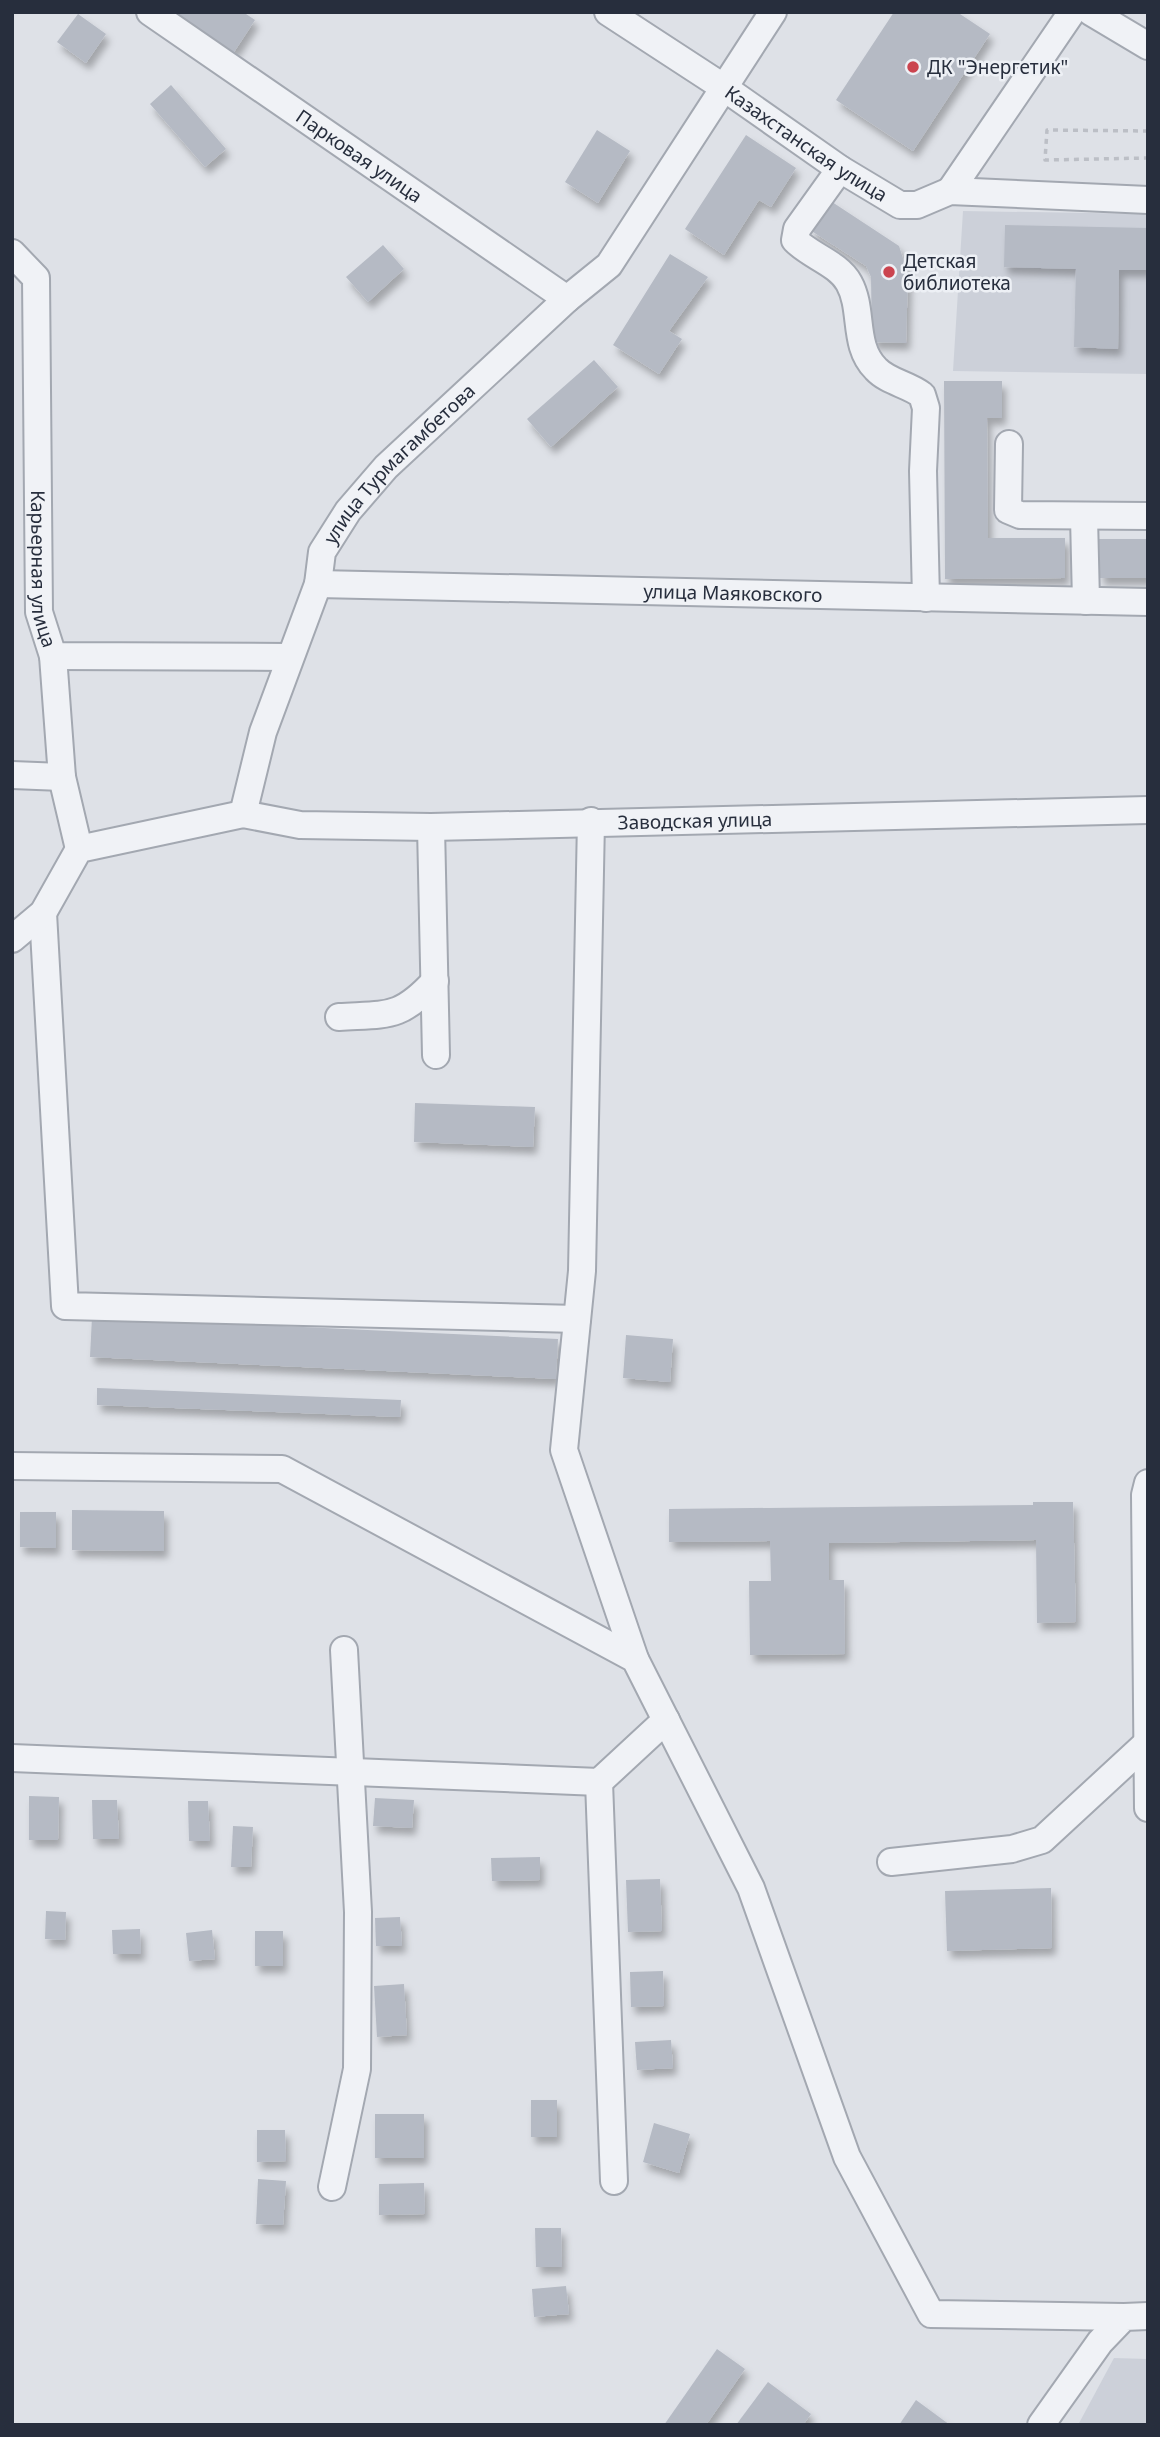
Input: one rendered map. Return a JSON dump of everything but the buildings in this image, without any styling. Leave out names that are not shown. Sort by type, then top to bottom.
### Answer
[{"type":"street","name":"Парковая улица","points":[[150,12],[567,299]]},
{"type":"street","name":"Казахстанская улица","points":[[608,12],[723,87],[839,169],[900,205],[917,205],[950,191],[1148,200]]},
{"type":"street","name":"улица Турмагамбетова","points":[[243,814],[263,732],[318,584],[321,552],[348,511],[386,467],[567,299],[609,265],[773,12]]},
{"type":"street","points":[[950,191],[1072,12]]},
{"type":"street","points":[[1091,12],[1148,46]]},
{"type":"street","points":[[839,169],[797,229],[795,240],[806,252],[842,274],[850,284],[860,341],[866,357],[877,371],[922,395],[926,408],[923,471],[926,598]]},
{"type":"street","name":"Карьерная улица","points":[[12,253],[36,278],[39,612],[53,656],[289,657]]},
{"type":"street","points":[[1009,444],[1008,510],[1020,515],[1148,516]]},
{"type":"street","points":[[1084,517],[1086,601]]},
{"type":"street","name":"улица Маяковского","points":[[318,584],[1148,602]]},
{"type":"street","points":[[12,939],[43,913],[79,849],[62,777],[53,656]]},
{"type":"street","points":[[12,775],[62,777]]},
{"type":"street","name":"Заводская улица","points":[[243,814],[299,825],[430,827],[592,821],[1148,810]]},
{"type":"street","points":[[79,849],[243,814]]},
{"type":"street","points":[[592,821],[582,1271],[564,1450],[635,1659],[751,1888],[847,2157],[931,2314],[1136,2317]]},
{"type":"street","points":[[430,827],[436,1055]]},
{"type":"street","points":[[43,913],[65,1306],[578,1319]]},
{"type":"street","points":[[339,1017],[390,1014],[404,1009],[435,981]]},
{"type":"street","points":[[12,1465],[282,1469],[635,1659]]},
{"type":"street","points":[[1148,1483],[1145,1495],[1148,1808]]},
{"type":"street","points":[[332,2187],[358,2069],[359,1912],[344,1650]]},
{"type":"street","points":[[12,1758],[599,1782],[666,1720]]},
{"type":"street","points":[[891,1862],[1012,1849],[1042,1840],[1147,1743]]},
{"type":"street","points":[[599,1782],[614,2181]]},
{"type":"street","points":[[1041,2425],[1100,2342],[1136,2317]]},
{"type":"path","points":[[1148,131],[1047,130],[1045,160],[1148,158]]},
{"type":"shaded area","points":[[963,211],[1148,214],[1148,374],[953,371]]},
{"type":"shaded area","points":[[1114,2358],[1148,2359],[1148,2425],[1078,2425]]},
{"type":"place","name":"ДК \"Энергетик\"","points":[[913,67]]},
{"type":"place","name":"Детская библиотека","points":[[889,272]]}]
